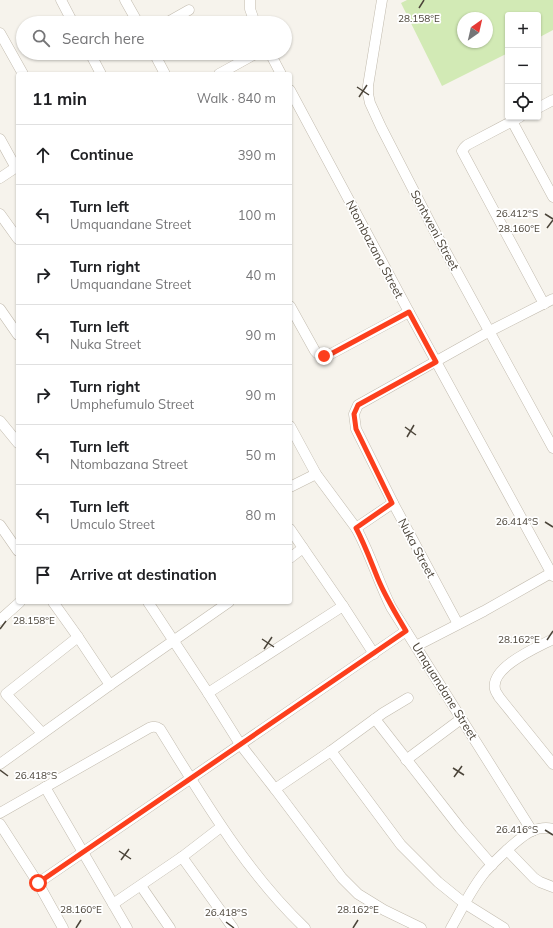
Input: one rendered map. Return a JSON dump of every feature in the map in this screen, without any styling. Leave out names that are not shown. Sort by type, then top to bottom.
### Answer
[{"type":"street","points":[[61,0],[70,16]]},
{"type":"street","points":[[125,0],[134,16]]},
{"type":"street","points":[[250,0],[250,9],[252,16]]},
{"type":"street","name":"Sontweni Street","points":[[382,0],[368,86],[370,103],[436,232],[553,448]]},
{"type":"street","points":[[178,16],[189,10]]},
{"type":"street","points":[[0,33],[23,72]]},
{"type":"street","points":[[94,60],[100,72]]},
{"type":"street","points":[[158,60],[164,72]]},
{"type":"street","points":[[223,72],[244,60]]},
{"type":"street","points":[[274,60],[280,72]]},
{"type":"street","name":"Ntombazana Street","points":[[293,100],[552,575]]},
{"type":"street","points":[[541,106],[553,100]]},
{"type":"street","points":[[436,362],[490,331],[549,301],[462,151],[467,145],[514,120]]},
{"type":"street","points":[[516,120],[553,197]]},
{"type":"street","points":[[0,139],[16,165]]},
{"type":"street","points":[[0,178],[16,168]]},
{"type":"street","points":[[0,214],[16,236]]},
{"type":"street","points":[[0,309],[16,333]]},
{"type":"street","points":[[292,310],[315,351],[319,355],[324,356],[327,356],[409,312]]},
{"type":"street","name":"Nuka Street","points":[[436,362],[358,405],[354,414],[356,429],[392,503],[458,624]]},
{"type":"street","points":[[0,421],[16,441]]},
{"type":"street","name":"Umquandane Street","points":[[292,430],[316,474],[356,528],[391,607],[532,831]]},
{"type":"street","points":[[292,486],[316,474]]},
{"type":"street","points":[[356,528],[392,503]]},
{"type":"street","points":[[0,525],[16,548]]},
{"type":"street","points":[[292,532],[374,654]]},
{"type":"street","points":[[292,556],[303,548]]},
{"type":"street","points":[[416,646],[552,575]]},
{"type":"street","points":[[0,620],[18,604]]},
{"type":"street","points":[[54,604],[110,685]]},
{"type":"street","points":[[149,604],[175,640],[240,744],[342,878],[358,894],[384,910],[421,928]]},
{"type":"street","points":[[0,764],[226,604]]},
{"type":"street","points":[[208,693],[343,606]]},
{"type":"street","points":[[38,883],[406,631]]},
{"type":"street","points":[[42,733],[3,691],[78,637]]},
{"type":"street","points":[[553,639],[504,667],[495,683],[495,688],[499,697],[553,764]]},
{"type":"street","points":[[275,789],[375,719],[408,698]]},
{"type":"street","points":[[375,719],[460,828],[492,865]]},
{"type":"street","points":[[406,760],[461,719]]},
{"type":"street","points":[[0,813],[152,726],[157,727],[160,729],[222,826],[264,884],[305,928]]},
{"type":"street","points":[[331,751],[401,845],[438,882],[464,903],[504,928]]},
{"type":"street","points":[[45,787],[127,928]]},
{"type":"street","points":[[0,824],[38,883],[63,928]]},
{"type":"street","points":[[113,904],[182,857],[222,826]]},
{"type":"street","points":[[451,928],[464,903],[485,872],[507,850],[532,831],[545,828],[553,829]]},
{"type":"street","points":[[507,850],[534,878],[553,887]]},
{"type":"street","points":[[182,857],[233,928]]},
{"type":"street","points":[[141,886],[170,928]]},
{"type":"green space","points":[[407,0],[553,0],[553,30],[541,36],[541,12],[505,12],[505,54],[442,86],[401,3]]},
{"type":"route","points":[[38,883],[406,631],[384,593],[362,538],[356,528],[392,503],[356,429],[354,414],[358,405],[436,362],[409,312],[327,356],[324,356]]}]
